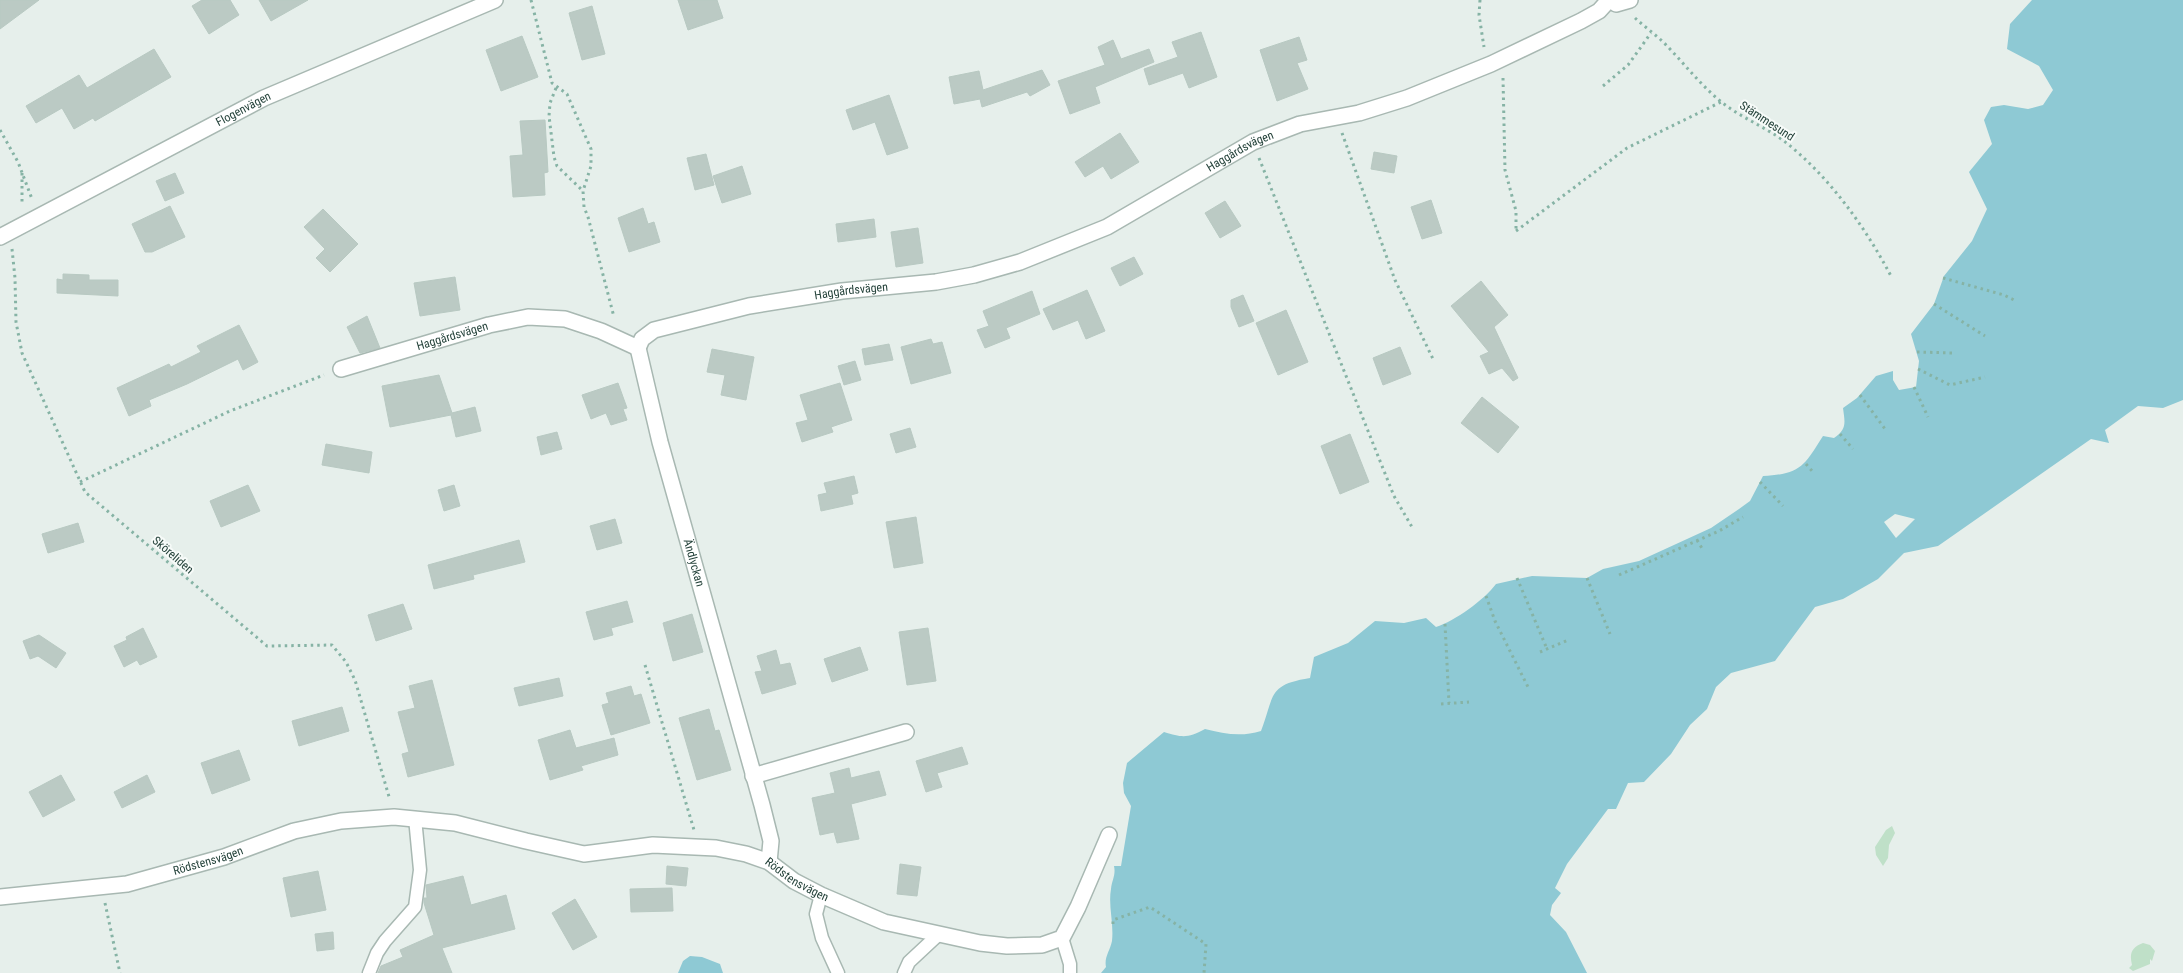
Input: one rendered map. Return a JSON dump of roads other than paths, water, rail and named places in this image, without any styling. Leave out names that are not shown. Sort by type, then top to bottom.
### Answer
[{"type":"street","name":"Flogenvägen","points":[[9,233],[264,98],[495,0]]},
{"type":"street","name":"Haggårdsvägen","points":[[341,369],[490,325],[528,317],[565,319],[638,348],[642,339],[654,330],[732,310],[842,291],[946,280],[1020,262],[1107,227],[1253,142],[1300,124],[1359,113],[1407,98],[1497,61],[1618,1]]},
{"type":"street","name":"Ändlyckan","points":[[638,348],[660,442],[771,841],[769,862]]},
{"type":"street","points":[[753,776],[906,732]]},
{"type":"street","name":"Rödstensvägen","points":[[0,897],[127,884],[174,872],[301,829],[349,820],[394,817],[456,823],[584,854],[653,845],[699,847],[746,854],[769,862],[794,881],[820,895],[884,922],[980,943],[1024,947],[1042,945],[1062,938]]},
{"type":"street","points":[[1062,938],[1078,907],[1109,835]]},
{"type":"lane","points":[[369,973],[377,953],[385,941],[415,907],[420,870],[415,818]]},
{"type":"lane","points":[[820,895],[816,914],[822,938],[838,973]]},
{"type":"lane","points":[[904,973],[909,962],[939,934]]},
{"type":"lane","points":[[1062,938],[1070,964],[1070,973]]},
{"type":"water","points":[[2032,0],[2183,0],[2183,400],[2163,408],[2138,406],[2105,430],[2109,443],[2091,439],[1938,546],[1904,553],[1878,579],[1843,599],[1815,607],[1775,661],[1731,673],[1716,687],[1707,709],[1690,725],[1671,754],[1644,782],[1628,783],[1616,809],[1608,809],[1567,864],[1555,888],[1561,893],[1552,905],[1550,915],[1566,932],[1587,973],[1101,973],[1106,967],[1106,957],[1112,941],[1110,895],[1114,866],[1121,866],[1131,806],[1124,793],[1123,783],[1127,763],[1164,732],[1185,736],[1205,729],[1233,734],[1261,731],[1271,700],[1279,688],[1286,684],[1310,678],[1314,657],[1348,643],[1375,621],[1404,623],[1426,618],[1436,627],[1452,620],[1469,609],[1496,584],[1532,576],[1587,578],[1603,569],[1639,561],[1711,528],[1750,501],[1763,476],[1786,473],[1800,467],[1811,455],[1823,436],[1834,438],[1838,435],[1844,425],[1843,408],[1857,398],[1876,376],[1893,371],[1893,380],[1899,390],[1916,387],[1919,361],[1911,334],[1934,304],[1944,276],[1972,241],[1987,209],[1969,172],[1992,144],[1984,120],[1991,107],[2004,105],[2028,109],[2043,105],[2053,90],[2039,66],[2007,49],[2010,24]],"holes":[[[1895,514],[1915,519],[1896,538],[1884,522]]]},
{"type":"water","points":[[690,956],[702,957],[720,964],[723,973],[678,973],[683,961]]}]
